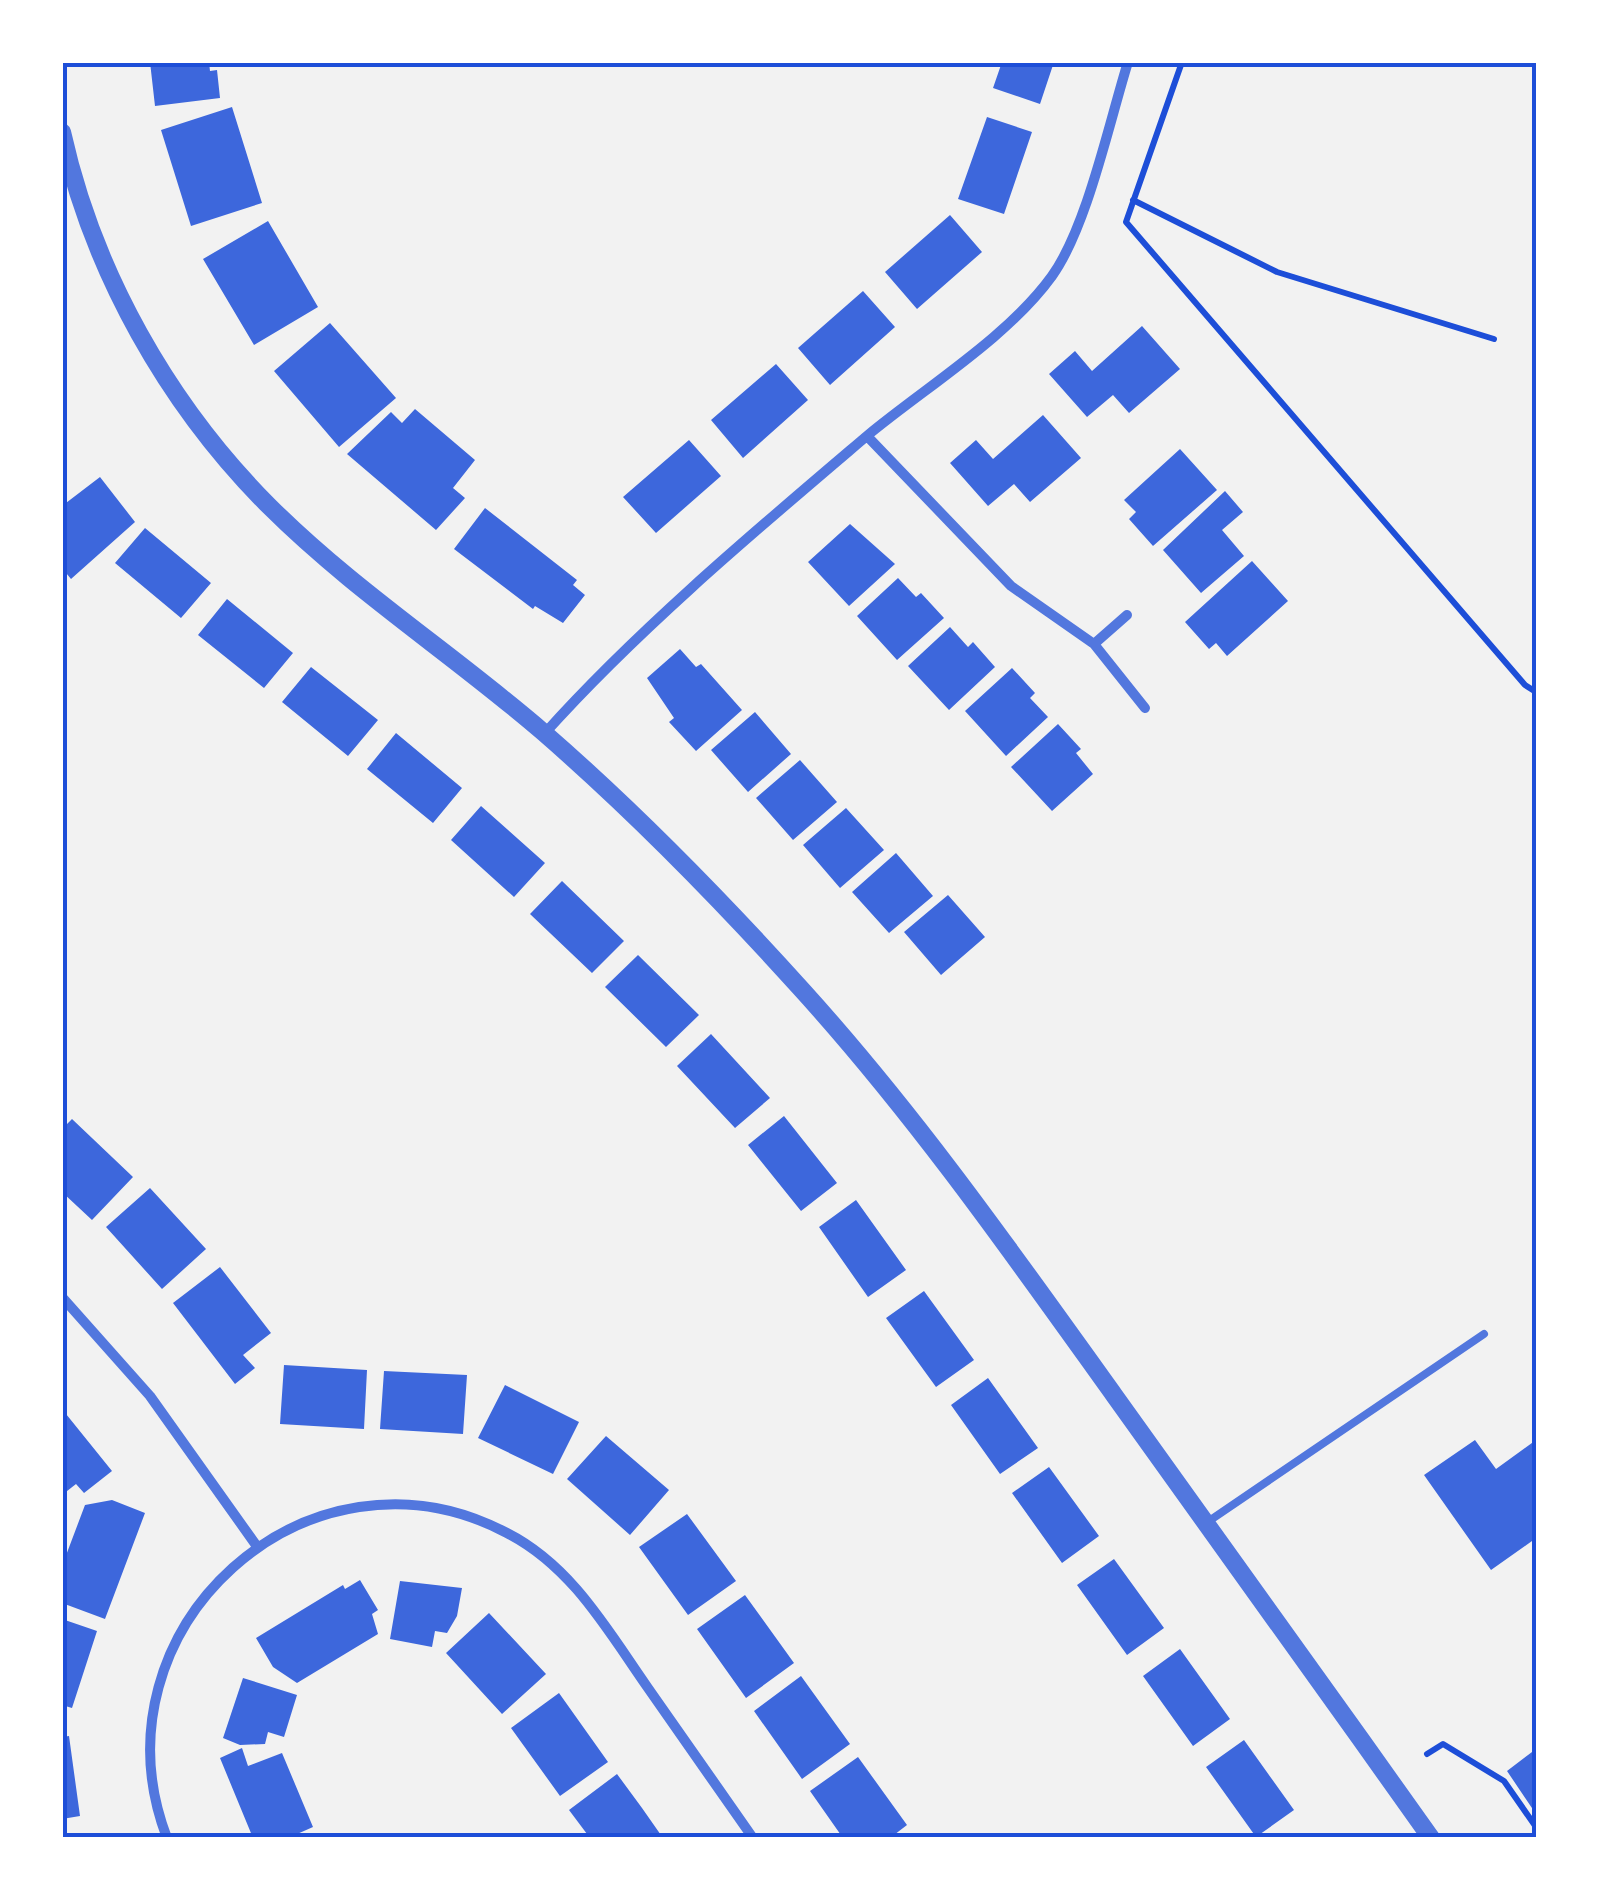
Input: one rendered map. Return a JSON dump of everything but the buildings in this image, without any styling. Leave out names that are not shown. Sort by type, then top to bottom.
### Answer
[{"type":"street","points":[[545,734],[607,668],[867,436],[1026,306],[1053,274],[1074,232],[1128,62]]},
{"type":"street","points":[[62,132],[68,179],[122,300],[166,382],[217,450],[269,506],[327,559],[545,734],[669,849],[803,991],[899,1104],[1431,1838]]},
{"type":"street","points":[[867,436],[1011,586],[1094,644],[1145,708]]},
{"type":"street","points":[[1094,644],[1127,615]]},
{"type":"street","points":[[62,1296],[150,1396],[256,1545]]},
{"type":"street","points":[[167,1838],[150,1756],[152,1712],[164,1668],[186,1621],[212,1585],[256,1545],[322,1515],[396,1506],[435,1508],[473,1517],[510,1534],[564,1574],[753,1838]]},
{"type":"lane","points":[[1206,1524],[1484,1334]]},
{"type":"path","points":[[1182,62],[1126,222],[1525,685],[1536,692]]},
{"type":"path","points":[[1133,200],[1277,272],[1494,340]]},
{"type":"path","points":[[1428,1754],[1442,1744],[1504,1781],[1536,1827]]}]
